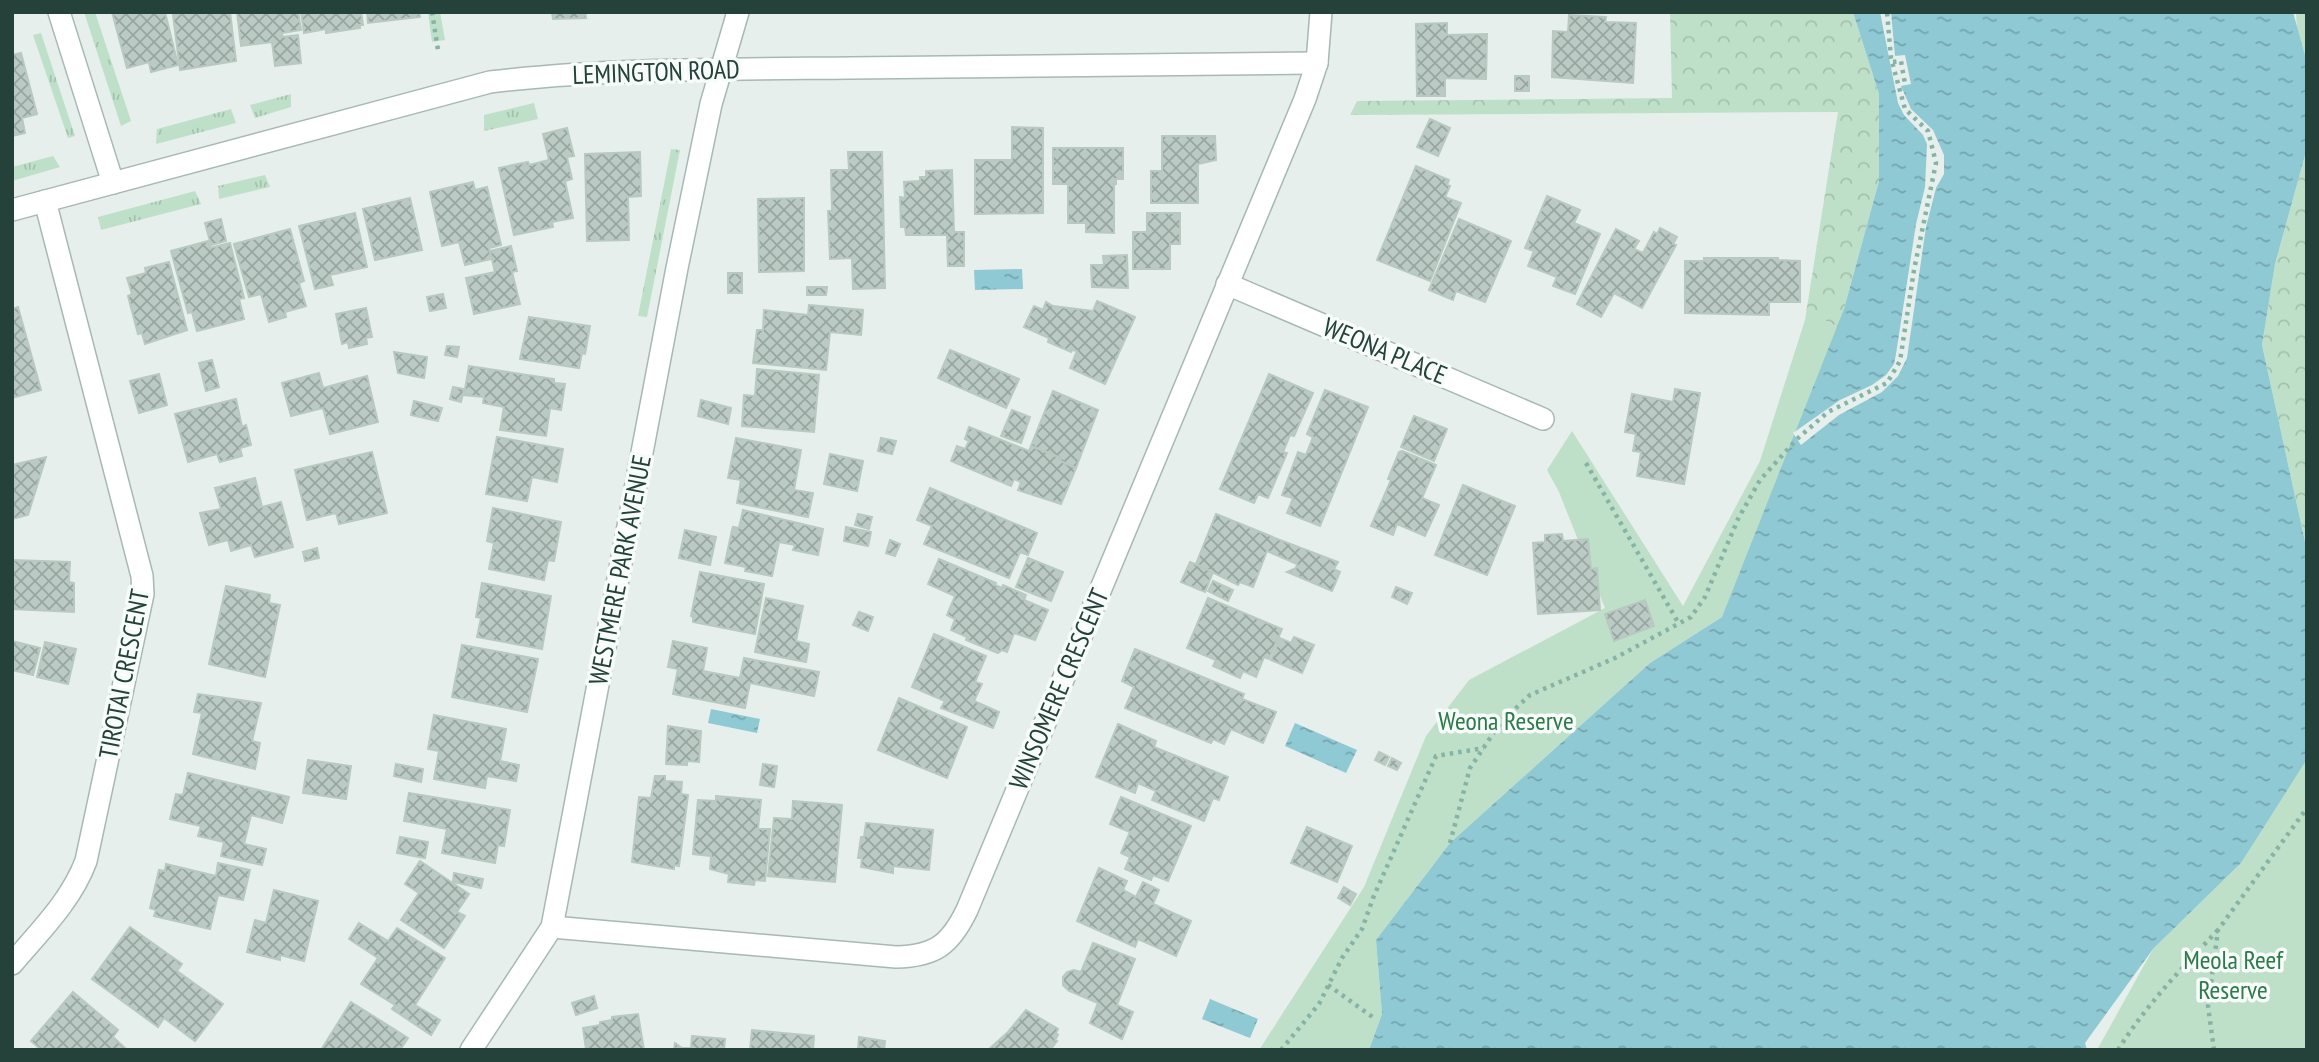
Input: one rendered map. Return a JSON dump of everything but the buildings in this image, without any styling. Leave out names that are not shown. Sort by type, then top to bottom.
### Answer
[{"type":"street","points":[[59,12],[113,183]]},
{"type":"street","name":"WESTMERE PARK AVENUE","points":[[471,1050],[552,927],[677,268],[708,116],[738,12]]},
{"type":"street","name":"WINSOMERE CRESCENT","points":[[552,927],[896,957],[928,954],[949,940],[967,910],[1305,99],[1317,64],[1321,12]]},
{"type":"street","name":"LEMINGTON ROAD","points":[[12,210],[489,82],[585,73],[720,69],[1317,64]]},
{"type":"street","name":"TIROTAI CRESCENT","points":[[12,964],[68,898],[86,861],[143,594],[142,576],[45,201]]},
{"type":"street","name":"WEONA PLACE","points":[[1227,284],[1543,419]]},
{"type":"path","points":[[432,12],[438,50]]},
{"type":"path","points":[[1450,844],[1470,768],[1502,722],[1530,695],[1615,658],[1691,617],[1705,597],[1738,519],[1760,480],[1797,439],[1828,412],[1887,383],[1900,361],[1914,270],[1936,163],[1928,131],[1905,109],[1893,62],[1887,12]]},
{"type":"path","points":[[1893,62],[1901,61],[1905,85]]},
{"type":"path","points":[[1586,463],[1679,624]]},
{"type":"path","points":[[1281,1050],[1319,1004],[1342,958],[1362,929],[1436,756],[1483,748]]},
{"type":"path","points":[[2118,1050],[2130,1030],[2174,976],[2218,930],[2307,808]]},
{"type":"path","points":[[2214,1050],[2208,1006],[2218,930]]},
{"type":"path","points":[[1328,985],[1374,1018]]},
{"type":"green space","points":[[84,12],[95,12],[131,121],[121,126]]},
{"type":"green space","points":[[428,12],[440,12],[445,40],[432,42]]},
{"type":"green space","points":[[1670,12],[1853,12],[1879,94],[1879,181],[1844,309],[1854,336],[1824,320],[1805,320],[1838,112],[1350,115],[1357,101],[1672,98]]},
{"type":"green space","points":[[2296,12],[2307,12],[2307,182]]},
{"type":"green space","points":[[41,33],[75,136],[68,138],[33,35]]},
{"type":"green space","points":[[291,94],[291,107],[255,118],[250,105]]},
{"type":"green space","points":[[534,103],[538,119],[484,131],[484,115]]},
{"type":"green space","points":[[231,109],[236,123],[156,144],[157,129]]},
{"type":"green space","points":[[2307,148],[2307,551],[2262,345],[2275,264]]},
{"type":"green space","points":[[671,149],[680,150],[647,317],[638,316]]},
{"type":"green space","points":[[53,156],[60,167],[12,181],[12,167]]},
{"type":"green space","points":[[265,175],[270,187],[219,199],[218,186]]},
{"type":"green space","points":[[195,191],[201,204],[101,230],[98,217]]},
{"type":"green space","name":"Weona Reserve","points":[[1805,320],[1824,320],[1854,336],[1722,617],[1650,663],[1450,843],[1376,940],[1382,1014],[1369,1050],[1259,1050],[1364,887],[1426,736],[1469,680],[1605,608],[1559,492],[1547,470],[1572,431],[1683,606],[1760,461]]},
{"type":"green space","name":"Meola Reef Reserve","points":[[2307,756],[2307,1050],[2097,1050],[2153,949],[2241,863]]},
{"type":"water","points":[[1853,12],[2293,12],[2307,63],[2307,148],[2275,264],[2262,345],[2307,551],[2307,759],[2241,863],[2153,949],[2085,1043],[2087,1050],[1369,1050],[1382,1014],[1376,940],[1450,843],[1650,663],[1722,617],[1844,309],[1879,181],[1879,94]]},
{"type":"water","points":[[1022,269],[1023,289],[975,290],[974,270]]},
{"type":"water","points":[[711,709],[760,719],[757,733],[708,723]]},
{"type":"water","points":[[1295,723],[1357,750],[1346,773],[1285,746]]},
{"type":"water","points":[[1210,999],[1258,1019],[1250,1038],[1202,1019]]},
{"type":"pier","points":[[1880,12],[1891,12],[1895,56],[1905,55],[1911,84],[1901,86],[1911,109],[1933,130],[1944,155],[1944,174],[1936,188],[1926,227],[1907,358],[1898,376],[1882,392],[1839,415],[1801,445],[1793,433],[1840,400],[1872,385],[1886,375],[1894,364],[1896,354],[1916,224],[1925,187],[1927,144],[1898,103]]}]
